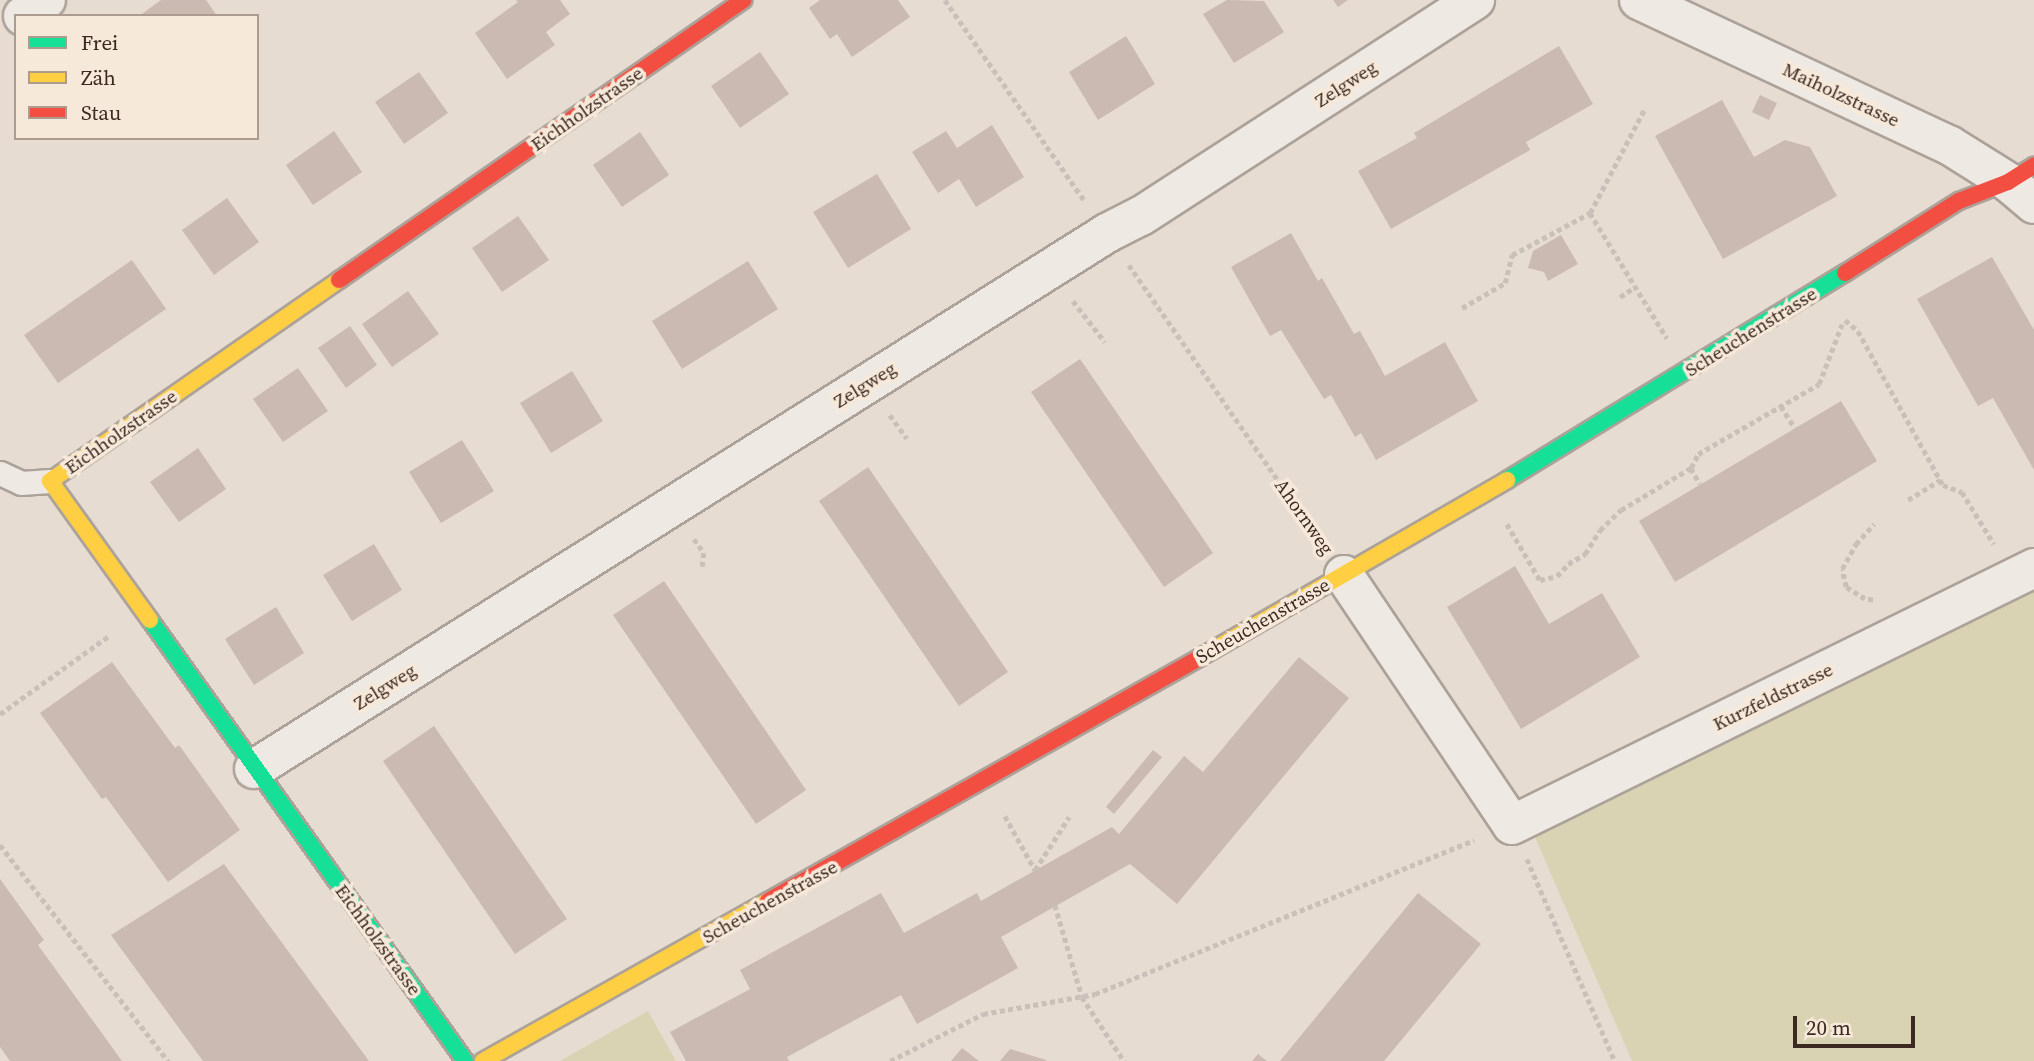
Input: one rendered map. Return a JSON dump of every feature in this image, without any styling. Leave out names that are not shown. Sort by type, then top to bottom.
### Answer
[{"type":"street","points":[[26,14],[46,0]]},
{"type":"street","name":"Eichholzstrasse","points":[[465,1061],[50,481],[744,0]]},
{"type":"street","name":"Zelgweg","points":[[254,769],[1107,233],[1141,216],[1475,0]]},
{"type":"street","name":"Maiholzstrasse","points":[[1639,0],[1949,145],[2025,184]]},
{"type":"street","name":"Scheuchenstrasse","points":[[483,1061],[916,821],[1344,575],[1687,372],[1959,201],[2025,184]]},
{"type":"street","name":"Kurzfeldstrasse","points":[[1512,825],[2034,568]]},
{"type":"street","name":"Ahornweg","points":[[1344,575],[1512,825]]},
{"type":"lane","points":[[0,473],[21,483],[50,481]]},
{"type":"path","name":"Ahornweg","points":[[945,0],[1344,575]]},
{"type":"path","points":[[1462,308],[1505,283],[1512,256],[1590,213],[1644,110]]},
{"type":"path","points":[[1590,213],[1687,372]]},
{"type":"path","points":[[1049,270],[1105,342]]},
{"type":"path","points":[[1620,297],[1635,287]]},
{"type":"path","points":[[1488,491],[1540,580],[1558,576],[1568,564],[1585,554],[1600,530],[1621,510],[1691,468],[1698,454],[1819,384],[1848,309]]},
{"type":"path","points":[[1844,319],[1858,331],[1943,485],[1962,492],[1998,551]]},
{"type":"path","points":[[1781,406],[1795,428]]},
{"type":"path","points":[[1691,468],[1700,484]]},
{"type":"path","points":[[1908,500],[1940,480]]},
{"type":"path","points":[[1874,524],[1856,544],[1842,569],[1846,587],[1865,599],[1885,601]]},
{"type":"path","points":[[1980,547],[1992,541]]},
{"type":"path","points":[[0,714],[143,612]]},
{"type":"path","points":[[1035,870],[1069,817]]},
{"type":"path","points":[[890,1061],[983,1014],[1082,996],[1182,960],[1512,825],[1615,1061]]},
{"type":"path","points":[[0,845],[168,1061]]},
{"type":"path","points":[[1055,905],[1082,996],[1124,1061]]},
{"type":"shaded area","points":[[2034,581],[2034,1061],[1632,1061],[1534,835]]},
{"type":"shaded area","points":[[648,1011],[676,1061],[560,1061]]},
{"type":"building","points":[[161,0],[206,0],[216,14],[142,14]]},
{"type":"building","points":[[516,0],[560,0],[570,14],[546,32],[555,45],[507,79],[475,33],[518,2]]},
{"type":"building","points":[[820,0],[898,0],[910,17],[852,57],[837,34],[830,39],[809,8]]},
{"type":"building","points":[[1227,0],[1264,1],[1284,32],[1234,63],[1203,14]]},
{"type":"building","points":[[1333,0],[1348,0],[1338,7]]},
{"type":"building","points":[[1126,36],[1155,84],[1098,120],[1069,72]]},
{"type":"building","points":[[1559,46],[1593,104],[1526,142],[1530,150],[1391,229],[1358,171],[1417,138],[1414,133]]},
{"type":"building","points":[[760,52],[789,94],[740,128],[711,86]]},
{"type":"building","points":[[419,72],[448,113],[404,144],[375,102]]},
{"type":"building","points":[[1760,95],[1777,103],[1769,120],[1752,112]]},
{"type":"building","points":[[1722,100],[1754,157],[1785,140],[1810,147],[1837,196],[1723,259],[1655,136]]},
{"type":"building","points":[[992,125],[1024,177],[976,207],[959,179],[938,193],[912,152],[946,131],[957,148]]},
{"type":"building","points":[[334,131],[362,172],[313,205],[286,165]]},
{"type":"building","points":[[640,132],[669,175],[622,207],[593,165]]},
{"type":"building","points":[[877,174],[911,229],[848,268],[813,212]]},
{"type":"building","points":[[227,198],[259,242],[214,275],[182,230]]},
{"type":"building","points":[[518,216],[549,260],[502,292],[472,248]]},
{"type":"building","points":[[1291,233],[1318,281],[1322,278],[1354,334],[1360,331],[1385,376],[1445,342],[1478,401],[1376,460],[1361,433],[1355,437],[1331,395],[1324,399],[1281,330],[1270,336],[1231,267]]},
{"type":"building","points":[[1561,235],[1578,264],[1548,281],[1544,272],[1528,268],[1533,251]]},
{"type":"building","points":[[1992,257],[2034,330],[2034,470],[1993,398],[1978,406],[1917,299]]},
{"type":"building","points":[[132,260],[166,309],[58,383],[24,335]]},
{"type":"building","points":[[748,261],[778,309],[682,369],[652,321]]},
{"type":"building","points":[[408,291],[439,334],[392,367],[362,324]]},
{"type":"building","points":[[350,326],[377,365],[346,388],[318,348]]},
{"type":"building","points":[[1080,359],[1213,553],[1164,587],[1031,392]]},
{"type":"building","points":[[298,368],[328,411],[283,442],[253,399]]},
{"type":"building","points":[[572,371],[603,421],[551,453],[520,403]]},
{"type":"building","points":[[1841,401],[1877,461],[1675,582],[1639,521]]},
{"type":"building","points":[[462,440],[494,491],[441,523],[409,472]]},
{"type":"building","points":[[198,448],[226,489],[179,522],[150,482]]},
{"type":"building","points":[[868,467],[1008,672],[959,706],[819,501]]},
{"type":"building","points":[[374,544],[402,590],[352,621],[323,575]]},
{"type":"building","points":[[1515,566],[1549,624],[1602,593],[1640,657],[1521,729],[1447,607]]},
{"type":"building","points":[[664,581],[806,790],[756,824],[613,615]]},
{"type":"building","points":[[276,607],[304,653],[254,685],[225,639]]},
{"type":"building","points":[[1299,657],[1349,698],[1177,904],[1130,864],[1001,937],[1018,968],[917,1024],[901,995],[787,1057],[789,1061],[686,1061],[670,1032],[750,989],[740,970],[881,893],[904,933],[977,893],[981,901],[1112,827],[1119,834],[1184,756],[1203,772]]},
{"type":"building","points":[[112,662],[175,748],[179,745],[240,830],[168,882],[106,797],[102,799],[40,713]]},
{"type":"building","points":[[434,726],[567,919],[515,954],[383,761]]},
{"type":"building","points":[[1153,750],[1162,757],[1114,814],[1106,807]]},
{"type":"building","points":[[224,864],[369,1061],[203,1061],[111,935]]},
{"type":"building","points":[[0,879],[44,940],[38,945],[122,1061],[10,1061],[0,1047]]},
{"type":"building","points":[[1418,893],[1481,944],[1384,1061],[1280,1061]]},
{"type":"building","points":[[962,1048],[979,1061],[951,1061]]},
{"type":"building","points":[[1010,1049],[1046,1060],[1046,1061],[1000,1061]]},
{"type":"building","points":[[1258,1054],[1267,1061],[1252,1061]]},
{"type":"traffic: fast","points":[[1507,480],[1845,273]]},
{"type":"traffic: fast","points":[[150,620],[465,1061]]},
{"type":"traffic: slow","points":[[150,620],[50,481],[339,280]]},
{"type":"traffic: slow","points":[[1199,658],[1507,480]]},
{"type":"traffic: slow","points":[[483,1061],[768,901]]},
{"type":"traffic: jam","points":[[339,280],[744,0]]},
{"type":"traffic: jam","points":[[1845,273],[1959,201],[2008,182],[2034,166]]},
{"type":"traffic: jam","points":[[768,901],[1199,658]]}]
